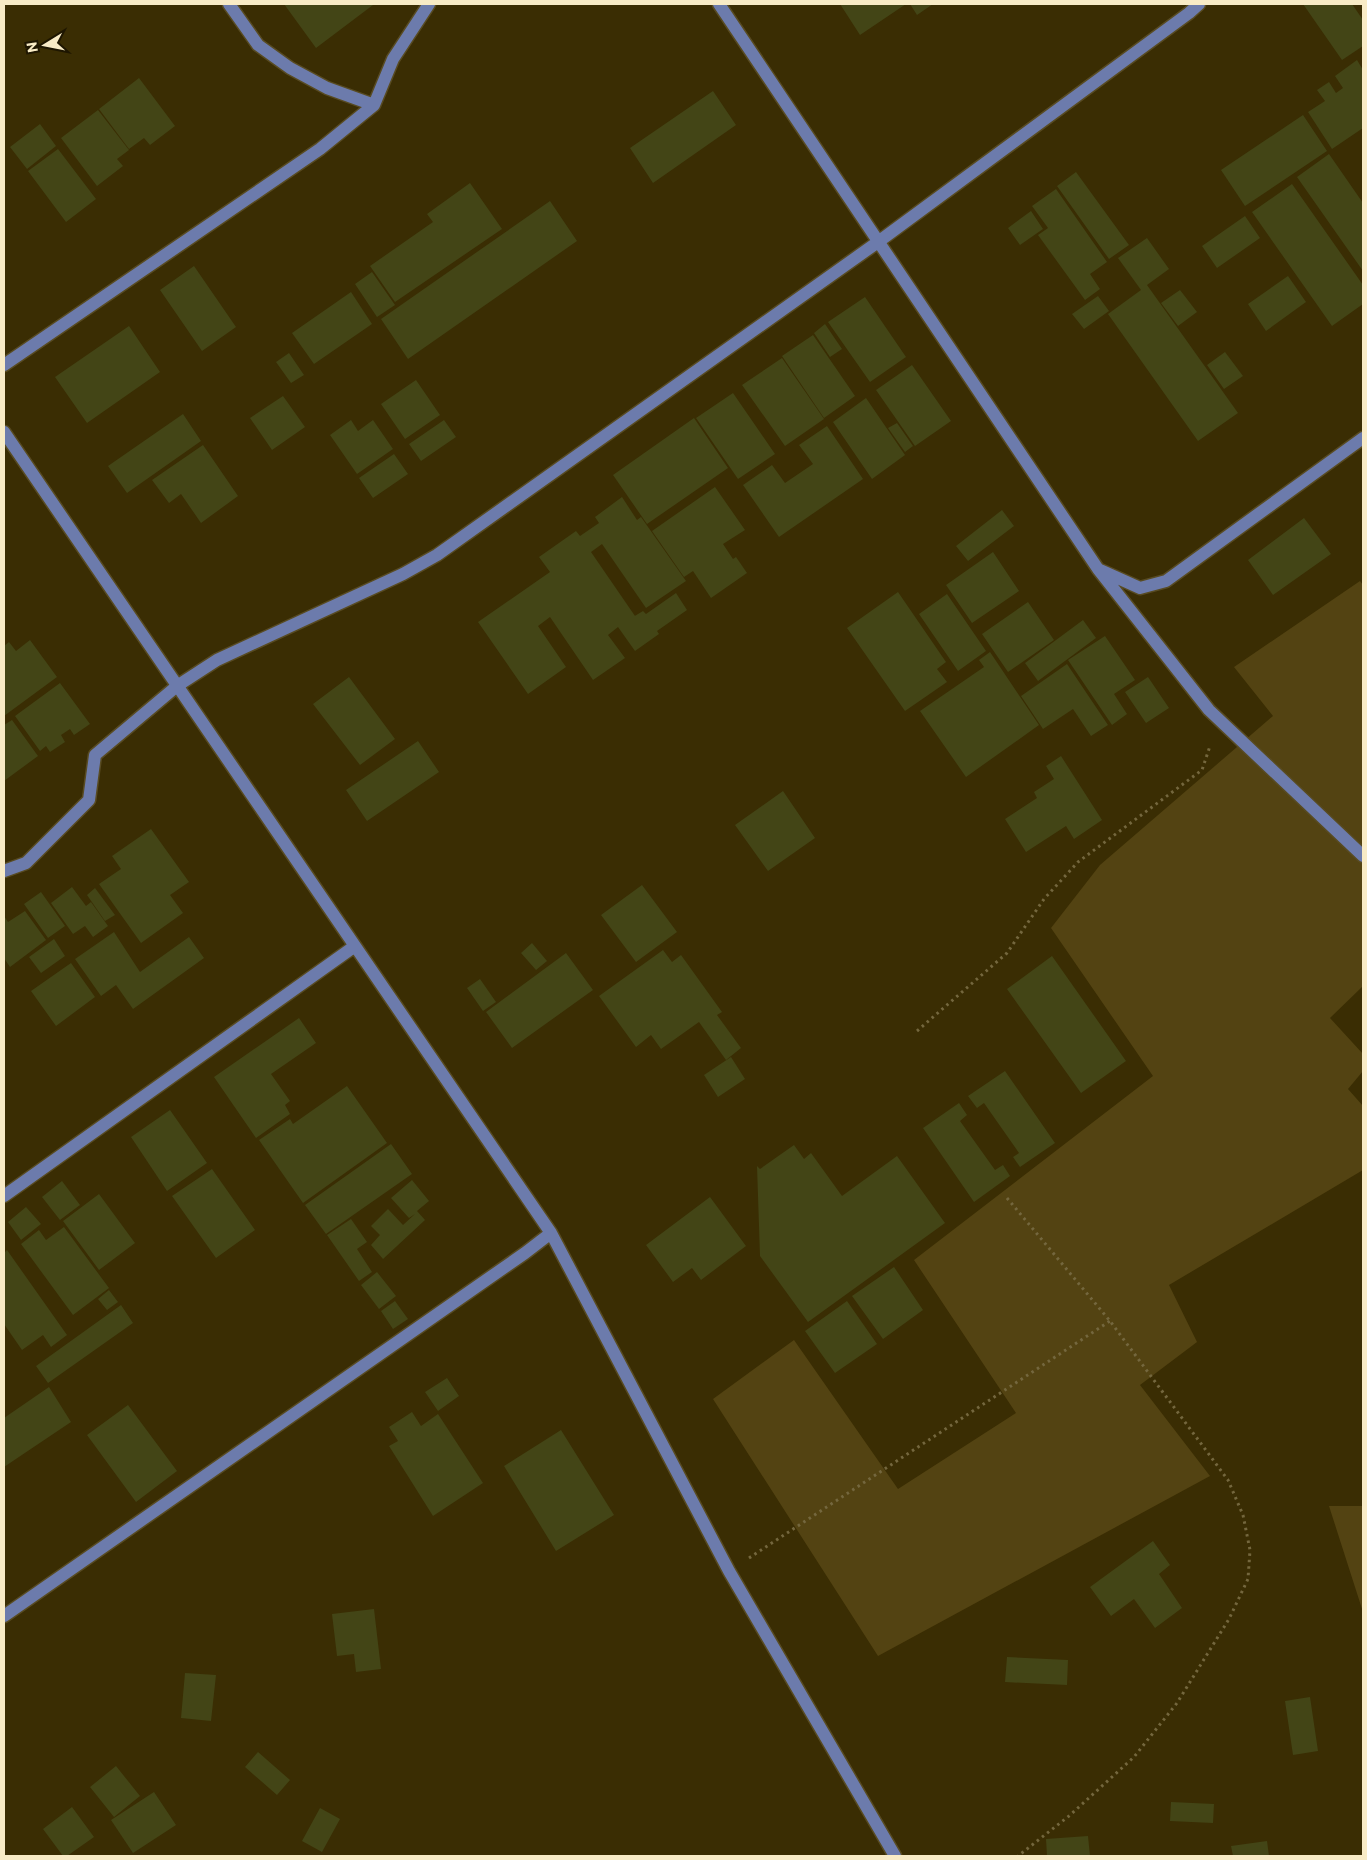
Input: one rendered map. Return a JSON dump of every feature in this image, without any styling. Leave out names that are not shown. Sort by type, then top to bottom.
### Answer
[{"type":"street","points":[[229,4],[258,45],[290,68],[327,88],[374,105]]},
{"type":"street","points":[[4,365],[320,149],[374,105],[394,59],[429,4]]},
{"type":"street","points":[[719,4],[1098,569],[1209,710],[1363,856]]},
{"type":"street","points":[[4,871],[26,863],[88,800],[95,755],[177,686],[217,660],[404,574],[437,555],[878,242],[1199,4]]},
{"type":"street","points":[[4,432],[551,1233],[729,1571],[895,1856]]},
{"type":"street","points":[[1098,569],[1140,588],[1166,581],[1363,438]]},
{"type":"street","points":[[4,1196],[355,946]]},
{"type":"street","points":[[4,1616],[526,1253],[551,1233]]},
{"type":"path","points":[[917,1031],[1007,953],[1044,899],[1078,862],[1202,770],[1210,747],[1209,710]]},
{"type":"path","points":[[1007,1198],[1110,1322],[1228,1480],[1243,1515],[1250,1550],[1248,1579],[1229,1618],[1177,1702],[1134,1757],[1069,1816],[1018,1856]]},
{"type":"path","points":[[729,1571],[1110,1322]]},
{"type":"shaded area","points":[[1360,581],[1363,585],[1363,986],[1330,1018],[1363,1054],[1363,1071],[1348,1089],[1363,1106],[1363,1170],[1169,1285],[1197,1342],[1140,1385],[1210,1476],[878,1656],[713,1399],[794,1340],[898,1489],[1016,1413],[914,1260],[1153,1076],[1051,928],[1100,865],[1273,716],[1234,667]]},
{"type":"shaded area","points":[[1329,1506],[1363,1506],[1363,1612]]},
{"type":"building","points":[[284,4],[372,4],[373,5],[316,48]]},
{"type":"building","points":[[840,4],[906,4],[860,35]]},
{"type":"building","points":[[910,4],[933,4],[917,15]]},
{"type":"building","points":[[1303,4],[1352,4],[1363,20],[1363,46],[1342,60]]},
{"type":"building","points":[[1357,60],[1363,70],[1363,128],[1332,149],[1308,112],[1325,101],[1317,90],[1329,82],[1336,93],[1343,88],[1335,76]]},
{"type":"building","points":[[139,78],[175,126],[150,145],[144,138],[129,149],[99,109]]},
{"type":"building","points":[[713,91],[736,125],[653,183],[630,148]]},
{"type":"building","points":[[98,110],[129,150],[117,159],[123,166],[97,186],[61,138]]},
{"type":"building","points":[[1303,115],[1327,151],[1245,206],[1221,170]]},
{"type":"building","points":[[40,124],[56,146],[27,169],[10,147]]},
{"type":"building","points":[[58,149],[96,199],[66,222],[28,171]]},
{"type":"building","points":[[1329,154],[1363,203],[1363,271],[1297,177]]},
{"type":"building","points":[[1076,172],[1129,245],[1109,259],[1057,186]]},
{"type":"building","points":[[470,183],[502,229],[395,302],[370,266],[433,222],[427,214]]},
{"type":"building","points":[[1292,184],[1363,285],[1363,304],[1332,326],[1252,212]]},
{"type":"building","points":[[1056,189],[1107,262],[1090,274],[1100,289],[1085,300],[1038,235],[1048,228],[1032,206]]},
{"type":"building","points":[[550,201],[577,241],[408,359],[381,319]]},
{"type":"building","points":[[1031,211],[1043,229],[1020,245],[1008,228]]},
{"type":"building","points":[[1245,216],[1260,238],[1217,268],[1202,246]]},
{"type":"building","points":[[1147,238],[1169,269],[1147,285],[1238,413],[1198,441],[1108,314],[1141,290],[1118,258]]},
{"type":"building","points":[[194,266],[236,327],[202,351],[160,290]]},
{"type":"building","points":[[372,272],[395,305],[377,317],[355,284]]},
{"type":"building","points":[[1288,276],[1306,302],[1266,331],[1248,304]]},
{"type":"building","points":[[1180,290],[1197,312],[1178,326],[1161,303]]},
{"type":"building","points":[[351,292],[372,324],[314,364],[292,333]]},
{"type":"building","points":[[1098,296],[1109,311],[1084,329],[1072,314]]},
{"type":"building","points":[[865,297],[906,357],[870,382],[828,322]]},
{"type":"building","points":[[825,324],[842,349],[830,357],[814,333]]},
{"type":"building","points":[[129,326],[160,372],[87,423],[55,377]]},
{"type":"building","points":[[813,335],[855,396],[824,418],[782,356]]},
{"type":"building","points":[[1225,352],[1243,376],[1224,389],[1207,365]]},
{"type":"building","points":[[289,353],[304,375],[291,383],[276,362]]},
{"type":"building","points":[[782,358],[824,419],[785,446],[742,385]]},
{"type":"building","points":[[912,365],[951,421],[915,446],[876,390]]},
{"type":"building","points":[[416,380],[440,415],[405,439],[381,404]]},
{"type":"building","points":[[733,393],[775,454],[738,479],[696,418]]},
{"type":"building","points":[[283,396],[305,427],[272,450],[250,418]]},
{"type":"building","points":[[866,398],[905,455],[872,479],[833,422]]},
{"type":"building","points":[[183,414],[201,441],[127,493],[108,466]]},
{"type":"building","points":[[694,418],[728,468],[647,524],[613,475]]},
{"type":"building","points":[[351,420],[358,431],[373,420],[393,449],[357,474],[330,435]]},
{"type":"building","points":[[444,420],[456,437],[421,461],[409,444]]},
{"type":"building","points":[[897,423],[913,446],[905,452],[888,428]]},
{"type":"building","points":[[827,426],[863,479],[779,537],[743,485],[772,465],[785,483],[813,464],[799,445]]},
{"type":"building","points":[[203,445],[238,496],[201,523],[181,494],[169,503],[152,480]]},
{"type":"building","points":[[394,454],[408,474],[373,498],[359,478]]},
{"type":"building","points":[[715,487],[745,530],[723,544],[733,559],[736,557],[747,573],[711,598],[693,571],[684,577],[652,531]]},
{"type":"building","points":[[622,497],[637,520],[641,517],[686,581],[646,608],[602,544],[591,552],[635,616],[643,611],[646,614],[676,593],[687,610],[657,631],[659,634],[635,651],[618,627],[608,635],[625,658],[593,680],[550,617],[538,626],[566,667],[528,694],[478,622],[550,572],[539,557],[576,531],[580,536],[599,523],[595,517]]},
{"type":"building","points":[[1002,510],[1014,526],[968,561],[956,546]]},
{"type":"building","points":[[1304,518],[1331,554],[1273,595],[1248,560]]},
{"type":"building","points":[[993,552],[1019,591],[972,623],[946,585]]},
{"type":"building","points":[[898,592],[946,662],[937,669],[947,682],[905,711],[847,628]]},
{"type":"building","points":[[947,594],[986,651],[958,671],[919,614]]},
{"type":"building","points":[[1028,602],[1054,640],[1008,672],[982,634]]},
{"type":"building","points":[[1083,620],[1096,638],[1038,681],[1025,663]]},
{"type":"building","points":[[1105,636],[1135,680],[1114,694],[1127,714],[1112,725],[1068,660]]},
{"type":"building","points":[[30,640],[57,677],[4,716],[4,646],[9,642],[16,651]]},
{"type":"building","points":[[990,652],[1039,725],[966,777],[920,711],[984,667],[979,660]]},
{"type":"building","points":[[1067,664],[1108,725],[1091,736],[1073,709],[1043,729],[1021,696]]},
{"type":"building","points":[[349,677],[395,739],[360,765],[313,704]]},
{"type":"building","points":[[1148,677],[1169,708],[1146,723],[1125,692]]},
{"type":"building","points":[[60,683],[90,724],[74,735],[70,729],[61,735],[65,742],[50,752],[46,746],[40,751],[15,716]]},
{"type":"building","points":[[12,720],[38,756],[4,781],[4,725]]},
{"type":"building","points":[[418,741],[439,772],[367,821],[346,790]]},
{"type":"building","points":[[1061,756],[1102,820],[1074,839],[1066,826],[1026,852],[1005,819],[1037,798],[1034,792],[1054,779],[1046,766]]},
{"type":"building","points":[[783,791],[815,838],[768,871],[735,825]]},
{"type":"building","points":[[151,829],[189,882],[170,895],[183,913],[141,943],[99,884],[121,869],[112,856]]},
{"type":"building","points":[[642,885],[677,932],[636,962],[601,915]]},
{"type":"building","points":[[72,887],[86,906],[91,902],[108,926],[93,937],[85,926],[73,934],[51,903]]},
{"type":"building","points":[[95,888],[115,915],[105,921],[87,895]]},
{"type":"building","points":[[41,892],[65,926],[48,938],[24,904]]},
{"type":"building","points":[[25,911],[46,940],[10,967],[4,958],[4,916],[8,922]]},
{"type":"building","points":[[114,932],[140,972],[189,937],[204,958],[133,1009],[116,985],[101,996],[75,959]]},
{"type":"building","points":[[54,939],[65,956],[41,973],[29,957]]},
{"type":"building","points":[[532,943],[547,961],[536,970],[521,953]]},
{"type":"building","points":[[663,950],[672,962],[681,955],[722,1012],[717,1015],[741,1048],[726,1060],[699,1022],[661,1049],[651,1035],[636,1047],[599,996]]},
{"type":"building","points":[[566,953],[593,990],[512,1048],[486,1012]]},
{"type":"building","points":[[1052,956],[1126,1061],[1081,1093],[1007,989]]},
{"type":"building","points":[[71,963],[95,997],[56,1026],[31,991]]},
{"type":"building","points":[[480,979],[496,1002],[483,1011],[467,988]]},
{"type":"building","points":[[299,1018],[316,1043],[271,1074],[290,1101],[285,1105],[290,1114],[256,1138],[214,1077]]},
{"type":"building","points":[[731,1057],[745,1079],[718,1097],[704,1075]]},
{"type":"building","points":[[1005,1071],[1055,1143],[1020,1167],[1013,1157],[1019,1153],[984,1103],[977,1108],[968,1096]]},
{"type":"building","points":[[347,1086],[387,1143],[303,1203],[259,1140],[290,1119],[293,1124]]},
{"type":"building","points":[[959,1103],[967,1115],[960,1121],[995,1170],[1003,1165],[1010,1176],[974,1202],[923,1128]]},
{"type":"building","points":[[170,1110],[207,1163],[167,1191],[131,1137]]},
{"type":"building","points":[[391,1144],[412,1174],[326,1234],[305,1205]]},
{"type":"building","points":[[794,1145],[804,1159],[811,1153],[842,1196],[897,1156],[945,1223],[808,1322],[760,1256],[757,1166],[760,1169]]},
{"type":"building","points":[[212,1169],[255,1230],[216,1258],[172,1196]]},
{"type":"building","points":[[412,1180],[429,1201],[417,1211],[425,1220],[383,1259],[371,1245],[380,1235],[371,1226],[388,1209],[403,1225],[415,1214],[409,1218],[391,1198]]},
{"type":"building","points":[[62,1181],[80,1205],[60,1220],[42,1197]]},
{"type":"building","points":[[99,1194],[135,1243],[99,1270],[63,1221]]},
{"type":"building","points":[[710,1197],[746,1246],[701,1280],[692,1268],[673,1282],[646,1245]]},
{"type":"building","points":[[26,1207],[41,1224],[21,1240],[8,1222]]},
{"type":"building","points":[[351,1219],[367,1242],[357,1249],[372,1272],[359,1281],[327,1235]]},
{"type":"building","points":[[64,1227],[109,1288],[73,1315],[21,1244],[39,1230],[46,1240]]},
{"type":"building","points":[[7,1250],[67,1335],[51,1347],[43,1335],[22,1350],[4,1324],[4,1253]]},
{"type":"building","points":[[894,1267],[923,1310],[883,1339],[852,1296]]},
{"type":"building","points":[[377,1272],[396,1296],[379,1309],[361,1285]]},
{"type":"building","points":[[109,1290],[118,1302],[107,1310],[98,1299]]},
{"type":"building","points":[[395,1301],[408,1319],[393,1329],[381,1311]]},
{"type":"building","points":[[847,1301],[877,1344],[835,1373],[805,1331]]},
{"type":"building","points":[[121,1305],[133,1323],[48,1383],[36,1366]]},
{"type":"building","points":[[447,1378],[459,1396],[438,1411],[425,1392]]},
{"type":"building","points":[[49,1387],[71,1422],[4,1467],[4,1418]]},
{"type":"building","points":[[128,1405],[177,1471],[136,1502],[87,1435]]},
{"type":"building","points":[[412,1412],[421,1426],[438,1414],[483,1483],[433,1516],[389,1446],[398,1441],[389,1427]]},
{"type":"building","points":[[561,1430],[614,1515],[556,1551],[504,1466]]},
{"type":"building","points":[[1153,1541],[1170,1565],[1159,1574],[1182,1608],[1155,1628],[1134,1599],[1111,1616],[1090,1587]]},
{"type":"building","points":[[374,1609],[381,1669],[356,1672],[354,1654],[337,1656],[332,1614]]},
{"type":"building","points":[[1007,1657],[1068,1660],[1067,1685],[1005,1682]]},
{"type":"building","points":[[185,1673],[216,1675],[211,1721],[181,1718]]},
{"type":"building","points":[[1310,1697],[1318,1751],[1293,1755],[1285,1701]]},
{"type":"building","points":[[258,1752],[290,1780],[277,1795],[245,1767]]},
{"type":"building","points":[[116,1766],[140,1796],[114,1817],[90,1787]]},
{"type":"building","points":[[154,1792],[176,1825],[133,1853],[111,1820]]},
{"type":"building","points":[[1171,1802],[1214,1804],[1213,1823],[1170,1821]]},
{"type":"building","points":[[72,1807],[94,1837],[67,1856],[63,1856],[43,1829]]},
{"type":"building","points":[[320,1808],[340,1819],[322,1852],[302,1841]]},
{"type":"building","points":[[1088,1836],[1090,1856],[1047,1856],[1046,1839]]},
{"type":"building","points":[[1267,1841],[1269,1856],[1233,1856],[1231,1846]]}]
